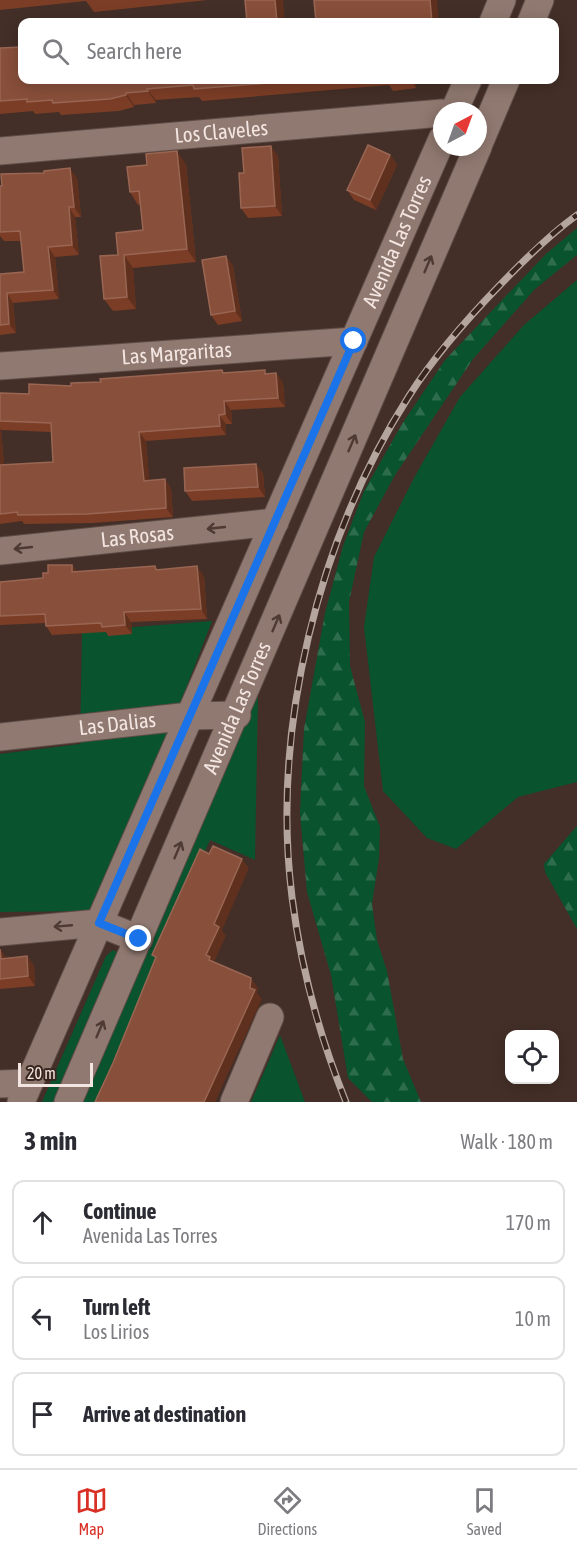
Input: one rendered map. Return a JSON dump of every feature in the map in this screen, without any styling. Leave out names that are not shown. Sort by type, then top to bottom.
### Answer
[{"type":"street","points":[[485,0],[486,18]]},
{"type":"street","points":[[495,18],[502,0]]},
{"type":"street","points":[[533,18],[540,0]]},
{"type":"street","points":[[458,102],[466,84]]},
{"type":"street","name":"Avenida Las Torres","points":[[487,125],[504,84]]},
{"type":"street","name":"Los Claveles","points":[[0,151],[433,114]]},
{"type":"street","name":"Avenida Las Torres","points":[[25,1092],[435,156]]},
{"type":"street","name":"Avenida Las Torres","points":[[69,1102],[237,715],[474,156]]},
{"type":"street","name":"Las Margaritas","points":[[0,366],[354,341]]},
{"type":"street","name":"Las Rosas","points":[[0,551],[275,522]]},
{"type":"street","name":"Las Dalias","points":[[0,737],[190,716],[237,715]]},
{"type":"street","points":[[0,932],[99,923],[139,939]]},
{"type":"street","points":[[234,1102],[270,1017]]},
{"type":"street","points":[[0,1084],[25,1092]]},
{"type":"green space","points":[[577,228],[577,255],[535,289],[473,359],[395,475],[364,532],[349,602],[350,666],[365,722],[364,786],[380,827],[379,858],[372,904],[377,940],[387,971],[403,1059],[421,1102],[372,1102],[348,1078],[331,975],[307,892],[300,813],[304,729],[325,613],[343,546],[364,491],[402,424],[445,360],[546,254]]},
{"type":"green space","points":[[577,280],[577,782],[518,797],[456,849],[427,838],[383,791],[364,627],[374,557],[415,476],[460,397],[524,325]]},
{"type":"green space","points":[[212,621],[168,735],[92,911],[0,912],[0,754],[80,744],[82,631]]},
{"type":"green space","points":[[258,695],[255,860],[210,840],[95,1102],[82,1102]]},
{"type":"green space","points":[[577,826],[577,929],[545,872],[544,864]]},
{"type":"green space","points":[[113,950],[121,954],[63,1102],[42,1102],[106,956]]},
{"type":"green space","points":[[280,1035],[305,1102],[251,1102]]},
{"type":"building","points":[[245,0],[275,0],[277,18],[247,18]]},
{"type":"building","points":[[314,0],[430,0],[432,18],[316,18]]},
{"type":"building","points":[[18,47],[18,84],[256,84],[194,89],[193,85],[147,89],[148,91],[126,93],[126,95],[110,99],[53,103],[52,100],[27,102],[27,99],[0,101],[0,48]]},
{"type":"building","points":[[368,145],[390,155],[370,200],[347,190]]},
{"type":"building","points":[[271,146],[275,206],[241,208],[239,173],[244,173],[242,148]]},
{"type":"building","points":[[177,151],[187,249],[124,255],[127,297],[104,299],[100,256],[118,255],[116,233],[143,230],[139,191],[130,192],[127,167],[147,165],[146,154]]},
{"type":"building","points":[[70,168],[74,207],[69,207],[72,245],[48,247],[53,290],[7,293],[9,324],[0,325],[0,274],[24,272],[20,231],[0,232],[1,174],[44,173],[44,171]]},
{"type":"building","points":[[226,256],[235,311],[211,315],[202,260]]},
{"type":"building","points":[[222,370],[223,373],[265,370],[265,374],[276,373],[278,398],[224,401],[225,414],[219,415],[220,426],[139,432],[144,481],[165,479],[166,508],[87,514],[18,515],[17,512],[0,514],[0,465],[53,462],[51,423],[0,421],[0,393],[29,394],[29,384],[71,386],[71,383],[101,382],[100,379]]},
{"type":"building","points":[[256,464],[258,487],[185,491],[184,468]]},
{"type":"building","points":[[48,565],[72,565],[72,572],[155,566],[156,570],[197,566],[201,609],[124,612],[125,625],[102,627],[101,623],[46,626],[45,614],[0,616],[0,582],[43,578],[43,573],[48,573]]},
{"type":"building","points":[[213,846],[242,859],[214,924],[219,927],[206,955],[210,957],[209,960],[251,978],[250,988],[255,990],[204,1102],[95,1102],[156,957],[152,955],[200,849],[209,854]]},
{"type":"building","points":[[0,949],[1,959],[27,956],[28,976],[0,979]]},
{"type":"railway","points":[[346,1102],[327,1052],[312,1001],[300,950],[292,897],[287,833],[289,768],[296,702],[308,637],[326,573],[349,511],[377,451],[409,396],[441,352],[476,311],[537,248],[577,215]]},
{"type":"route","points":[[139,939],[99,923],[354,341]]}]
